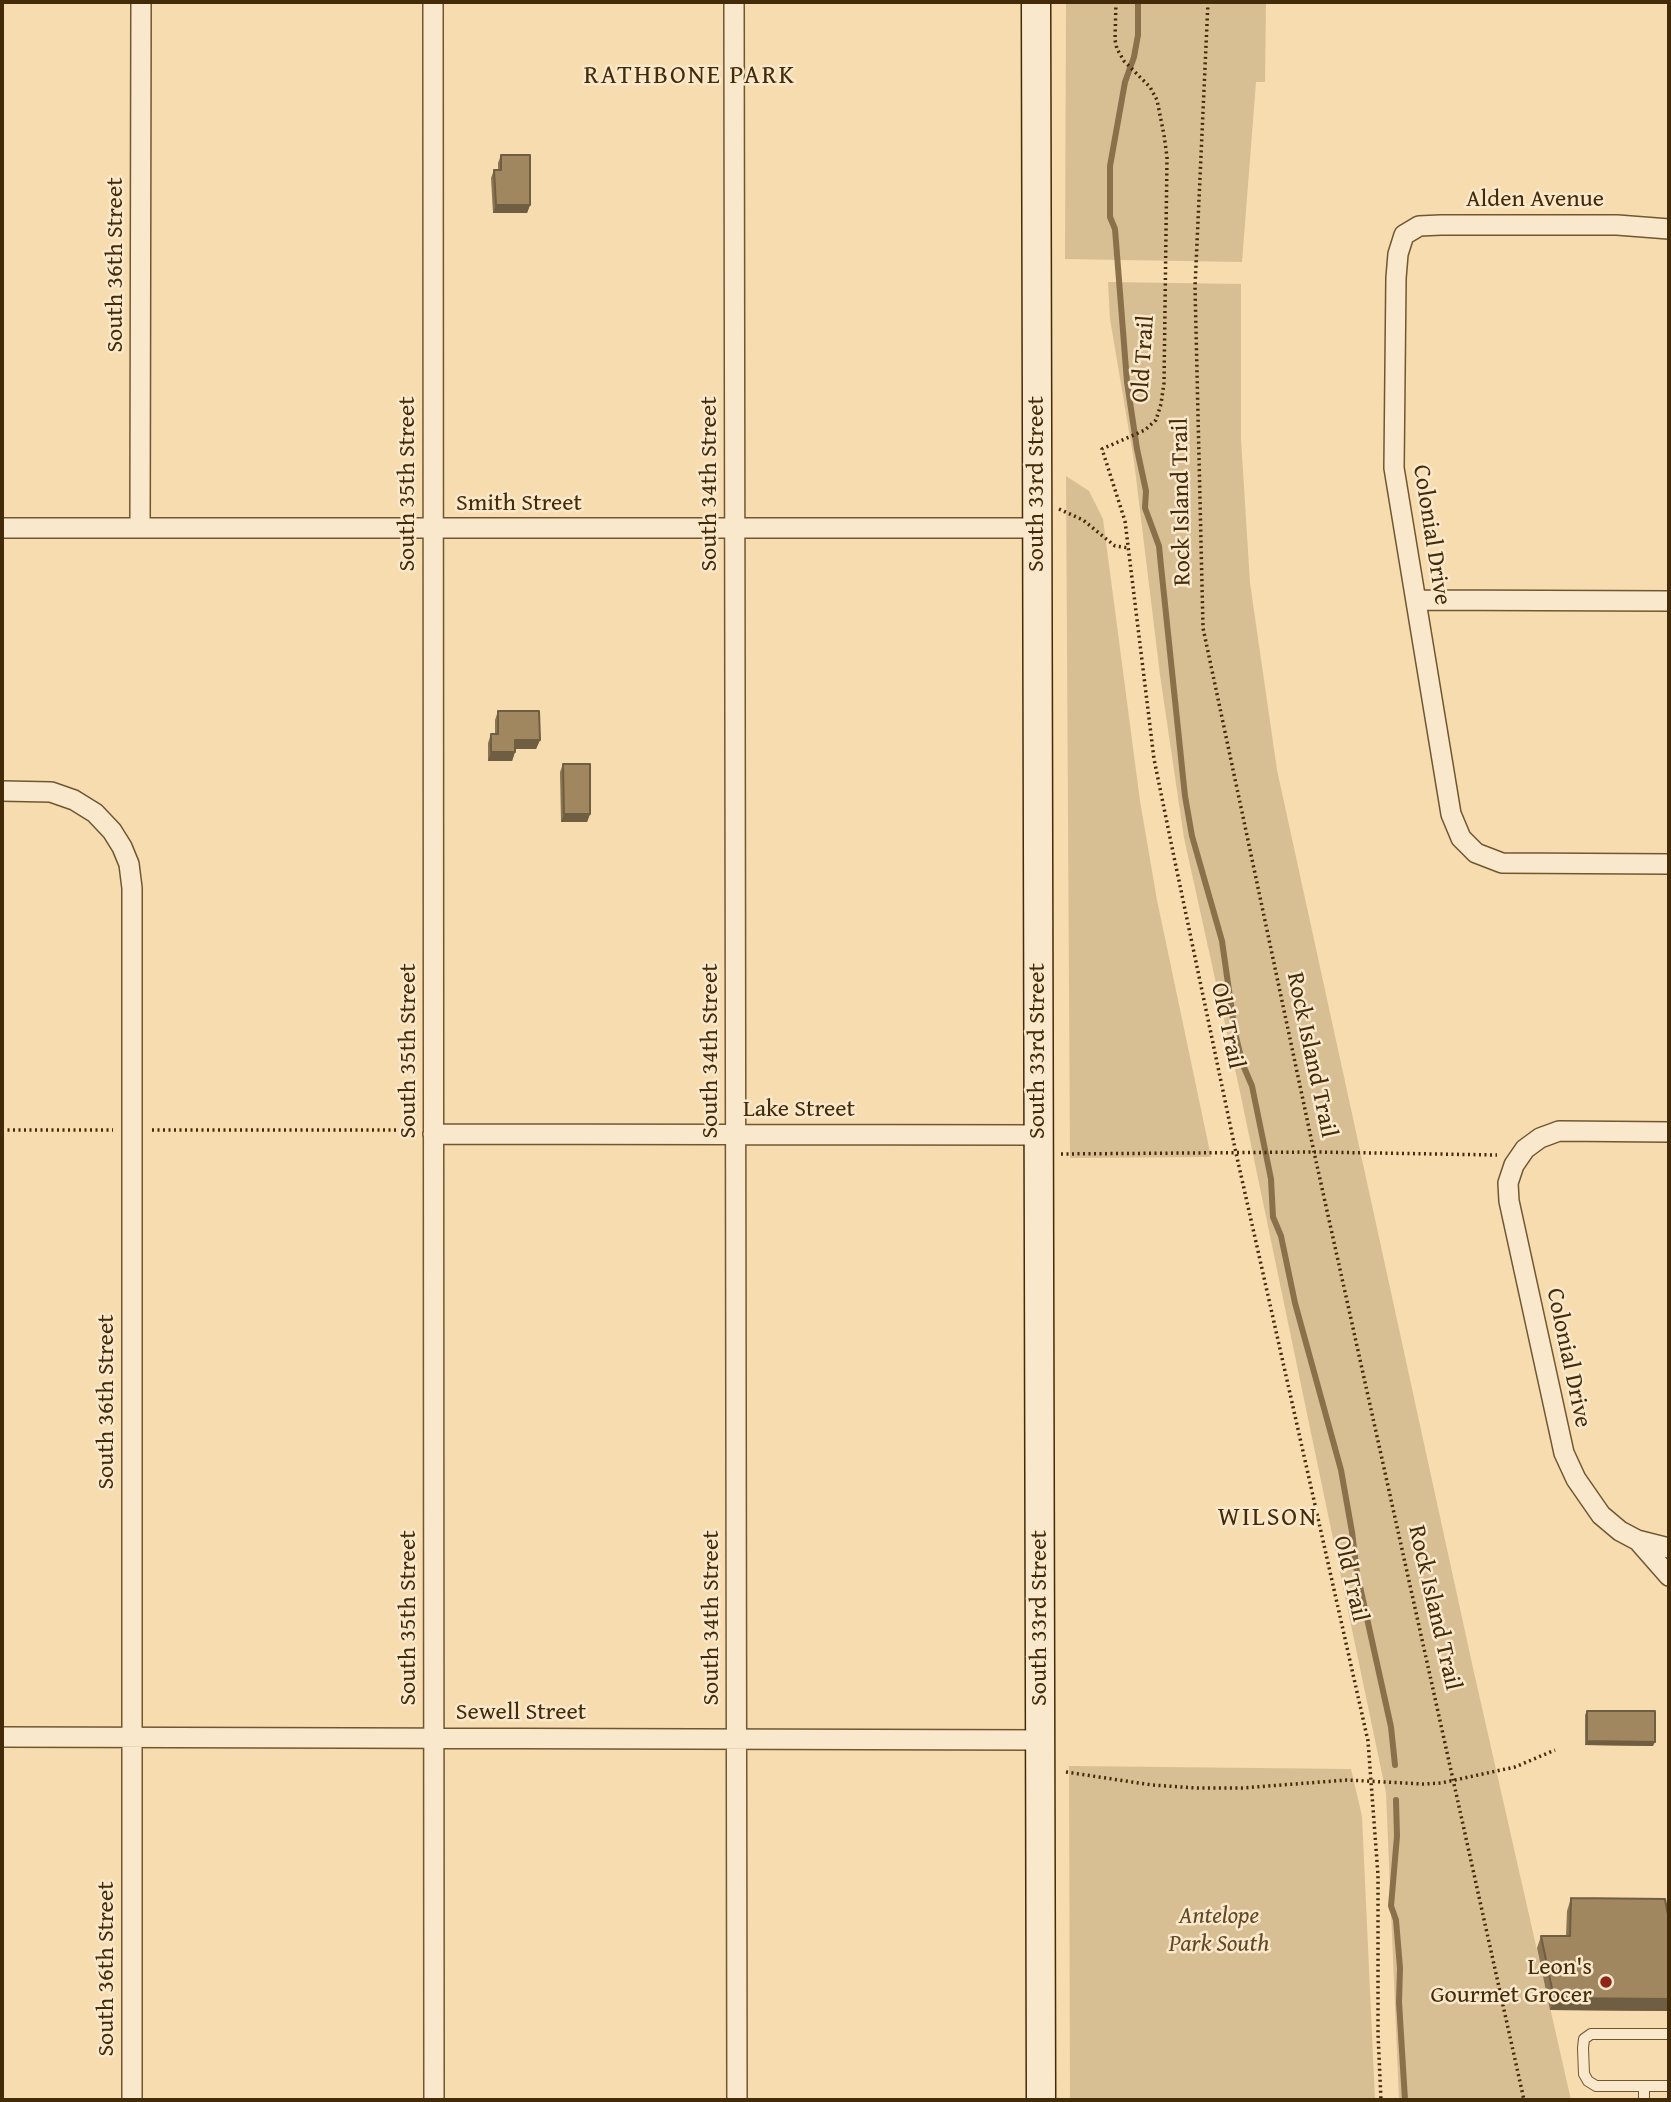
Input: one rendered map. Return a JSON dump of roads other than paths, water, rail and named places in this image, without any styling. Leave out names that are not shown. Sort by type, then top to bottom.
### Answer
[{"type":"main road","name":"South 33rd Street","points":[[1036,2],[1041,2100]]},
{"type":"street","name":"South 36th Street","points":[[140,528],[141,2]]},
{"type":"street","name":"South 35th Street","points":[[433,2],[434,2100]]},
{"type":"street","name":"South 34th Street","points":[[734,2],[737,2100]]},
{"type":"street","name":"Alden Avenue","points":[[1404,234],[1419,226],[1441,225],[1617,225],[1669,229]]},
{"type":"street","name":"Colonial Drive","points":[[1404,234],[1398,254],[1396,278],[1394,468],[1451,814],[1461,838],[1476,853],[1502,863],[1669,864]]},
{"type":"street","name":"Smith Street","points":[[2,528],[735,528],[1037,518]]},
{"type":"street","points":[[1416,600],[1669,601]]},
{"type":"street","name":"South 36th Street","points":[[2,791],[51,792],[74,800],[95,813],[112,831],[125,855],[132,888],[132,2100]]},
{"type":"street","name":"Colonial Drive","points":[[1669,1132],[1559,1131],[1540,1138],[1519,1157],[1508,1183],[1509,1201],[1564,1453],[1576,1479],[1601,1515],[1620,1531],[1637,1540],[1669,1548]]},
{"type":"street","name":"Lake Street","points":[[433,1132],[736,1134],[1038,1145]]},
{"type":"street","name":"Colonial Drive","points":[[1637,1540],[1669,1576]]},
{"type":"street","name":"Sewell Street","points":[[2,1737],[1040,1740]]},
{"type":"lane","points":[[1669,2034],[1591,2034],[1584,2039],[1584,2074],[1588,2081],[1596,2085],[1669,2085]]},
{"type":"lane","points":[[1644,2085],[1644,2100]]},
{"type":"waterway","points":[[1138,2],[1138,35],[1125,82],[1110,166],[1110,217],[1115,229],[1127,382],[1146,491],[1145,508],[1159,546],[1185,796],[1192,836],[1222,941],[1235,1033],[1243,1065],[1252,1086],[1271,1179],[1273,1217],[1281,1236],[1295,1303],[1341,1470],[1357,1573],[1391,1727],[1395,1765]]},
{"type":"waterway","points":[[1396,1800],[1397,1836],[1391,1906],[1396,1920],[1400,1968],[1399,2002],[1405,2100]]},
{"type":"place","name":"Leon's Gourmet Grocer","points":[[1606,1982]]},
{"type":"district","name":"RATHBONE PARK","points":[[690,76]]},
{"type":"district","name":"WILSON","points":[[1268,1518]]},
{"type":"park label","name":"Antelope Park South","points":[[1219,1931]]}]
